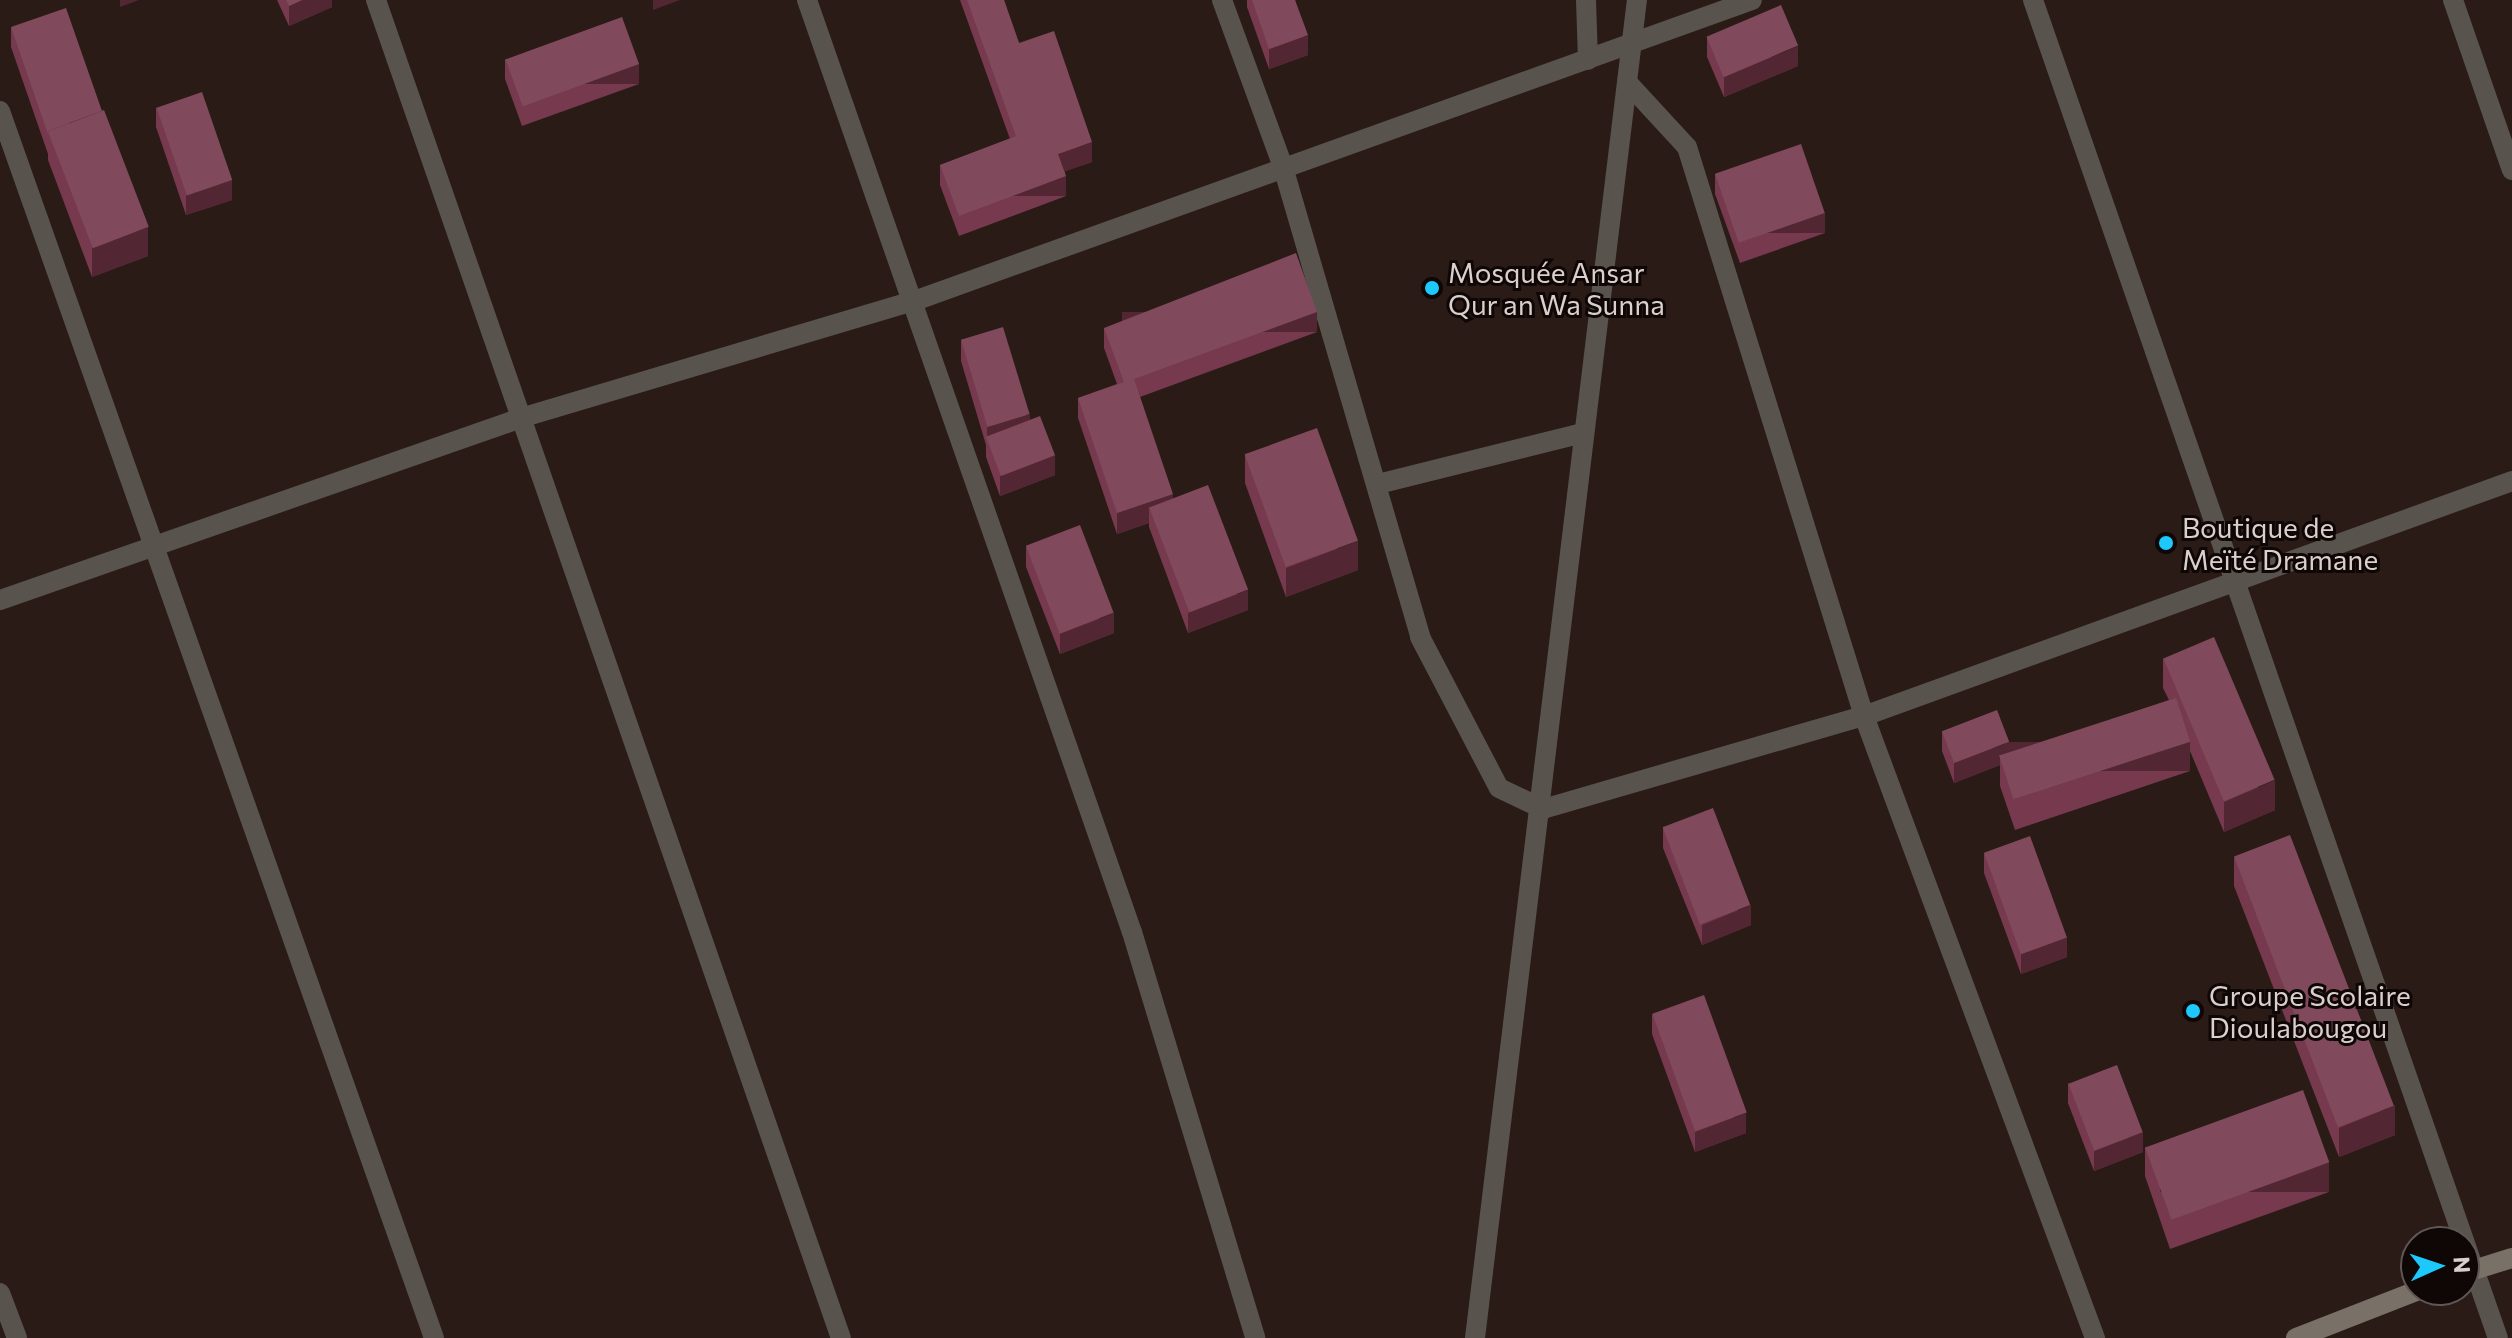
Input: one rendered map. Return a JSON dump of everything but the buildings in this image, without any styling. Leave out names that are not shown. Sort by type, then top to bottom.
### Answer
[{"type":"street","points":[[376,0],[524,417],[841,1338]]},
{"type":"street","points":[[807,0],[917,300],[1132,932],[1255,1338]]},
{"type":"street","points":[[1222,0],[1283,167],[1378,484],[1420,637],[1470,745],[1499,788],[1543,809],[1864,716],[2512,481]]},
{"type":"street","points":[[1586,0],[1588,60]]},
{"type":"street","points":[[1475,1338],[1543,809],[1583,433],[1637,0]]},
{"type":"street","points":[[0,600],[154,543],[524,417],[917,300],[1752,0]]},
{"type":"street","points":[[2033,0],[2453,1226]]},
{"type":"street","points":[[2453,0],[2512,170]]},
{"type":"street","points":[[1627,82],[1687,147],[1864,716],[2095,1338]]},
{"type":"street","points":[[0,111],[434,1338]]},
{"type":"street","points":[[1378,484],[1583,433]]},
{"type":"street","points":[[2480,1268],[2512,1258]]},
{"type":"street","points":[[0,1293],[17,1338]]},
{"type":"street","points":[[2480,1296],[2498,1338]]},
{"type":"street","points":[[2296,1338],[2400,1297]]},
{"type":"place","name":"Mosquée Ansar Qur an Wa Sunna","points":[[1432,288]]},
{"type":"place","name":"Boutique de Meïté Dramane","points":[[2166,543]]},
{"type":"place","name":"Groupe Scolaire Dioulabougou","points":[[2193,1011]]}]
